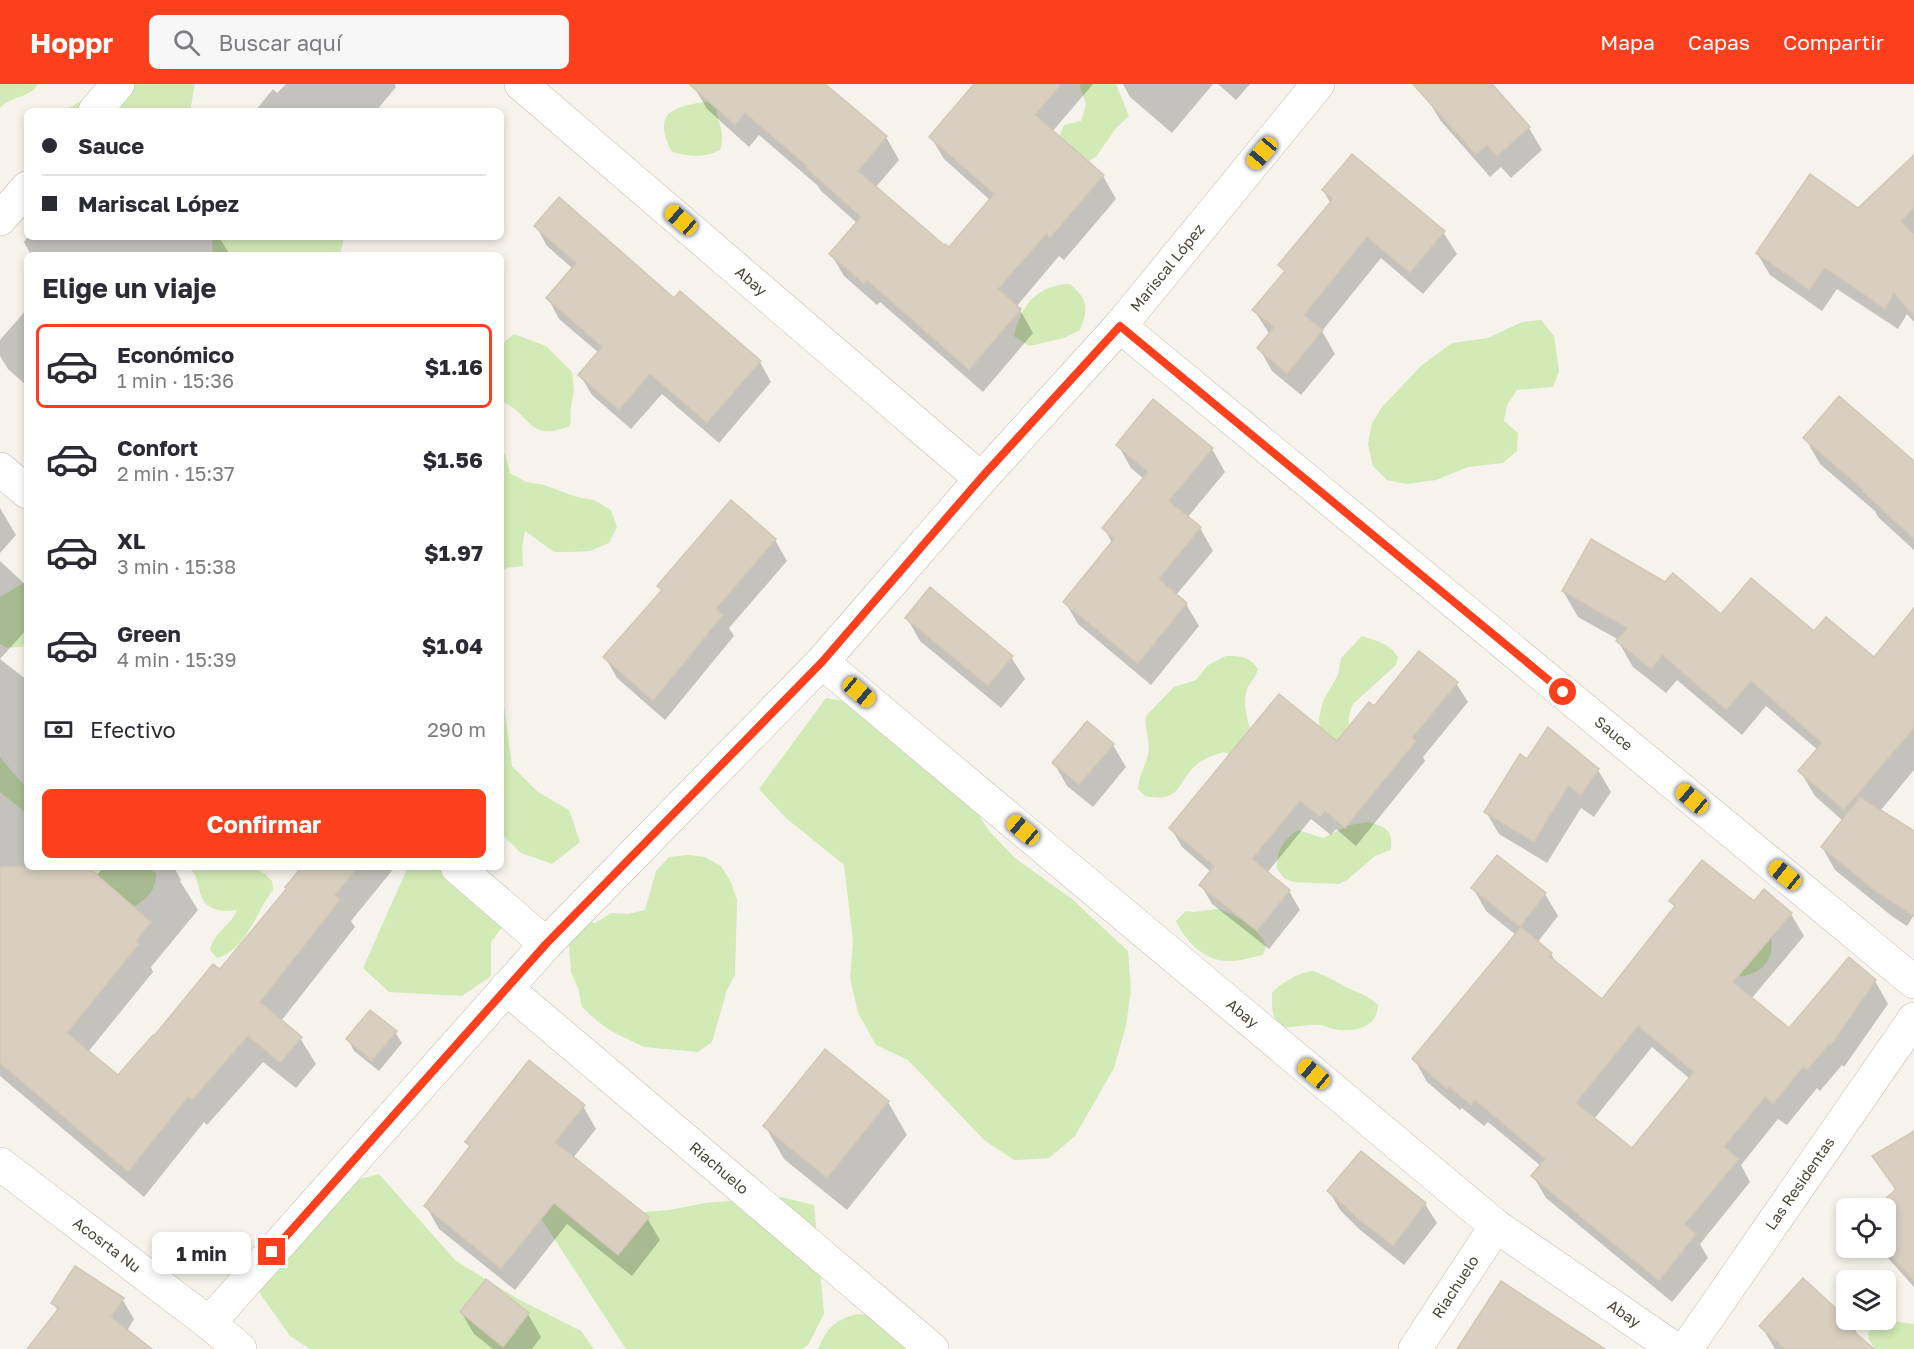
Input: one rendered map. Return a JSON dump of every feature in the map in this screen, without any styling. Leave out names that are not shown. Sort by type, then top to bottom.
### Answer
[{"type":"street","points":[[98,108],[118,84]]},
{"type":"street","name":"Abay","points":[[521,84],[981,478]]},
{"type":"street","name":"Mariscal López","points":[[209,1323],[546,944],[822,662],[981,478],[1120,326],[1318,84]]},
{"type":"street","points":[[0,219],[24,191]]},
{"type":"street","name":"Sauce","points":[[1120,326],[1914,981]]},
{"type":"street","points":[[0,468],[24,489]]},
{"type":"street","name":"Abay","points":[[822,662],[1496,1226],[1675,1349]]},
{"type":"street","points":[[460,870],[546,944]]},
{"type":"street","name":"Riachuelo","points":[[506,988],[932,1349]]},
{"type":"street","name":"Las Residentas","points":[[1686,1349],[1914,1019]]},
{"type":"street","name":"Acosrta Nu","points":[[0,1164],[240,1349]]},
{"type":"street","name":"Riachuelo","points":[[1415,1349],[1496,1226]]},
{"type":"green space","points":[[0,84],[38,84],[35,89],[9,101],[0,108]]},
{"type":"green space","points":[[109,84],[195,84],[191,108],[69,108]]},
{"type":"green space","points":[[1081,84],[1116,84],[1129,116],[1116,128],[1096,157],[1079,166],[1058,141],[1064,125],[1081,121],[1086,104]]},
{"type":"green space","points":[[711,101],[717,107],[722,133],[720,150],[696,156],[672,152],[664,127],[666,118],[678,108]]},
{"type":"green space","points":[[212,240],[343,240],[341,252],[213,252]]},
{"type":"green space","points":[[1070,284],[1085,304],[1086,310],[1080,330],[1064,338],[1029,346],[1014,336],[1021,315],[1032,299],[1048,288]]},
{"type":"green space","points":[[1541,320],[1554,336],[1559,371],[1553,387],[1517,390],[1507,405],[1504,421],[1518,433],[1517,451],[1503,463],[1468,467],[1436,480],[1407,484],[1387,480],[1373,466],[1368,444],[1372,423],[1382,407],[1421,366],[1452,343],[1488,338],[1522,322]]},
{"type":"green space","points":[[514,334],[546,346],[572,372],[574,390],[570,426],[546,431],[538,429],[504,403],[504,342]]},
{"type":"green space","points":[[504,454],[510,473],[526,482],[594,500],[611,510],[617,527],[609,543],[590,551],[554,552],[525,531],[522,548],[523,566],[504,570]]},
{"type":"green space","points":[[24,583],[24,646],[7,648],[0,644],[0,597]]},
{"type":"green space","points":[[1362,636],[1387,646],[1398,657],[1396,665],[1351,708],[1348,747],[1321,739],[1319,719],[1323,701],[1338,675],[1341,658]]},
{"type":"green space","points":[[1226,656],[1244,658],[1251,661],[1258,669],[1249,685],[1245,700],[1250,728],[1258,733],[1240,760],[1224,752],[1210,757],[1197,764],[1172,794],[1166,797],[1145,796],[1138,789],[1149,750],[1146,716],[1174,687],[1196,680],[1208,665]]},
{"type":"green space","points":[[826,698],[897,710],[924,734],[990,832],[1015,858],[1072,899],[1128,951],[1131,990],[1126,1026],[1114,1068],[1075,1136],[1049,1158],[1014,1160],[984,1140],[908,1060],[876,1045],[858,1013],[850,978],[853,940],[844,865],[786,818],[759,789]]},
{"type":"green space","points":[[504,706],[512,766],[538,792],[569,810],[580,842],[552,864],[521,853],[504,836]]},
{"type":"green space","points":[[0,757],[24,785],[24,812],[0,792]]},
{"type":"green space","points":[[1368,822],[1387,830],[1391,837],[1391,850],[1375,856],[1347,880],[1339,884],[1293,882],[1284,878],[1277,869],[1282,846],[1298,830],[1323,838],[1350,825]]},
{"type":"green space","points":[[688,855],[705,857],[721,866],[731,882],[737,900],[735,975],[727,990],[712,1042],[698,1052],[644,1047],[611,1031],[596,1020],[582,1007],[578,988],[571,972],[568,934],[579,919],[595,923],[611,913],[628,914],[645,910],[656,871],[669,857]]},
{"type":"green space","points":[[91,870],[151,870],[156,874],[151,892],[126,912]]},
{"type":"green space","points":[[190,870],[259,870],[272,881],[273,890],[250,930],[236,948],[217,958],[210,950],[212,944],[237,910],[221,910],[211,907],[204,901]]},
{"type":"green space","points":[[407,870],[468,870],[515,910],[491,942],[491,976],[462,996],[389,992],[363,968]]},
{"type":"green space","points":[[1217,909],[1239,918],[1258,933],[1266,946],[1263,955],[1234,961],[1212,958],[1191,943],[1176,921],[1186,911]]},
{"type":"green space","points":[[1771,937],[1771,953],[1764,965],[1753,973],[1736,977]]},
{"type":"green space","points":[[1313,971],[1375,1002],[1378,1005],[1375,1018],[1366,1026],[1354,1030],[1337,1030],[1316,1025],[1283,1028],[1274,1016],[1272,993],[1280,985],[1302,973]]},
{"type":"green space","points":[[495,1120],[633,1213],[669,1210],[705,1203],[781,1197],[814,1205],[824,1314],[808,1345],[801,1349],[626,1349],[533,1206]]},
{"type":"green space","points":[[379,1174],[456,1261],[518,1299],[581,1331],[594,1349],[310,1349],[290,1336],[249,1278],[309,1192]]},
{"type":"green space","points":[[857,1314],[877,1315],[913,1349],[818,1349],[833,1326]]},
{"type":"green space","points":[[1896,1322],[1914,1324],[1914,1349],[1875,1349],[1869,1340],[1868,1332],[1870,1330],[1896,1330]]},
{"type":"building","points":[[689,84],[825,84],[887,136],[858,171],[949,247],[994,194],[929,137],[974,84],[1061,84],[1035,115],[1104,175],[1050,238],[1046,234],[998,289],[1021,309],[969,370],[867,280],[864,284],[829,254],[861,217],[806,168],[807,166],[745,113],[735,125]]},
{"type":"building","points":[[1413,84],[1492,84],[1530,127],[1497,156],[1487,145],[1476,155]]},
{"type":"building","points":[[1352,154],[1445,231],[1410,273],[1367,237],[1304,315],[1323,330],[1287,374],[1257,348],[1274,327],[1252,310],[1285,271],[1278,265],[1333,199],[1322,190]]},
{"type":"building","points":[[1914,155],[1914,208],[1901,221],[1914,235],[1914,317],[1894,293],[1885,309],[1825,268],[1809,290],[1756,253],[1810,174],[1858,208]]},
{"type":"building","points":[[559,197],[674,298],[680,291],[761,361],[707,423],[650,374],[619,410],[578,375],[602,347],[546,298],[576,263],[534,226]]},
{"type":"building","points":[[1839,396],[1914,461],[1914,539],[1863,490],[1803,438]]},
{"type":"building","points":[[1153,399],[1213,448],[1169,501],[1201,527],[1159,579],[1187,603],[1138,664],[1063,602],[1114,539],[1102,528],[1148,472],[1116,445]]},
{"type":"building","points":[[731,500],[776,539],[716,609],[723,615],[653,701],[603,657],[662,590],[657,586]]},
{"type":"building","points":[[1591,539],[1665,582],[1673,573],[1721,614],[1751,578],[1814,631],[1826,617],[1874,657],[1914,608],[1914,728],[1844,810],[1798,771],[1822,743],[1751,681],[1726,710],[1662,655],[1651,669],[1616,641],[1627,628],[1562,591]]},
{"type":"building","points":[[930,587],[1013,656],[988,686],[905,618]]},
{"type":"building","points":[[1419,651],[1458,682],[1412,738],[1416,741],[1345,828],[1325,811],[1320,817],[1300,801],[1252,859],[1290,890],[1257,931],[1199,885],[1214,866],[1169,828],[1279,694],[1337,741],[1369,702],[1374,706]]},
{"type":"building","points":[[1087,721],[1114,744],[1079,785],[1052,763]]},
{"type":"building","points":[[1548,727],[1599,769],[1581,795],[1568,786],[1534,842],[1484,812],[1520,754],[1527,759]]},
{"type":"building","points":[[1860,797],[1914,831],[1914,916],[1879,894],[1821,847]]},
{"type":"building","points":[[1497,855],[1546,893],[1520,927],[1471,888]]},
{"type":"building","points":[[1702,860],[1754,901],[1764,889],[1792,913],[1733,982],[1789,1028],[1849,957],[1876,980],[1831,1045],[1829,1044],[1807,1070],[1803,1067],[1773,1104],[1765,1097],[1724,1147],[1739,1159],[1685,1224],[1696,1234],[1659,1281],[1531,1176],[1545,1159],[1475,1100],[1471,1105],[1449,1087],[1447,1089],[1412,1059],[1521,927],[1552,953],[1549,956],[1602,999],[1675,906],[1669,901]],"holes":[[[1638,1026],[1694,1072],[1632,1148],[1576,1103]]]},
{"type":"building","points":[[0,867],[24,867],[24,870],[91,870],[151,922],[136,941],[139,944],[67,1033],[118,1075],[154,1036],[213,964],[220,969],[299,870],[356,870],[335,895],[340,900],[260,1002],[302,1037],[280,1063],[248,1036],[192,1100],[188,1097],[128,1172],[0,1063]]},
{"type":"building","points":[[370,1010],[397,1031],[372,1061],[346,1039]]},
{"type":"building","points":[[825,1049],[889,1101],[827,1178],[763,1126]]},
{"type":"building","points":[[529,1060],[585,1105],[555,1142],[649,1217],[618,1255],[554,1203],[501,1269],[424,1206],[470,1146],[465,1142]]},
{"type":"building","points":[[1914,1131],[1914,1281],[1893,1258],[1896,1258],[1896,1198],[1887,1198],[1896,1189],[1872,1156]]},
{"type":"building","points":[[1361,1151],[1426,1203],[1393,1246],[1327,1191]]},
{"type":"building","points":[[75,1266],[124,1298],[111,1317],[152,1349],[27,1349],[59,1308],[51,1303]]},
{"type":"building","points":[[1803,1278],[1836,1308],[1836,1330],[1852,1330],[1874,1349],[1785,1349],[1759,1326]]},
{"type":"building","points":[[486,1279],[529,1313],[503,1347],[460,1312]]},
{"type":"building","points":[[1501,1281],[1605,1349],[1457,1349]]},
{"type":"route","points":[[272,1252],[546,944],[822,662],[981,478],[1120,326],[1563,692]]}]
